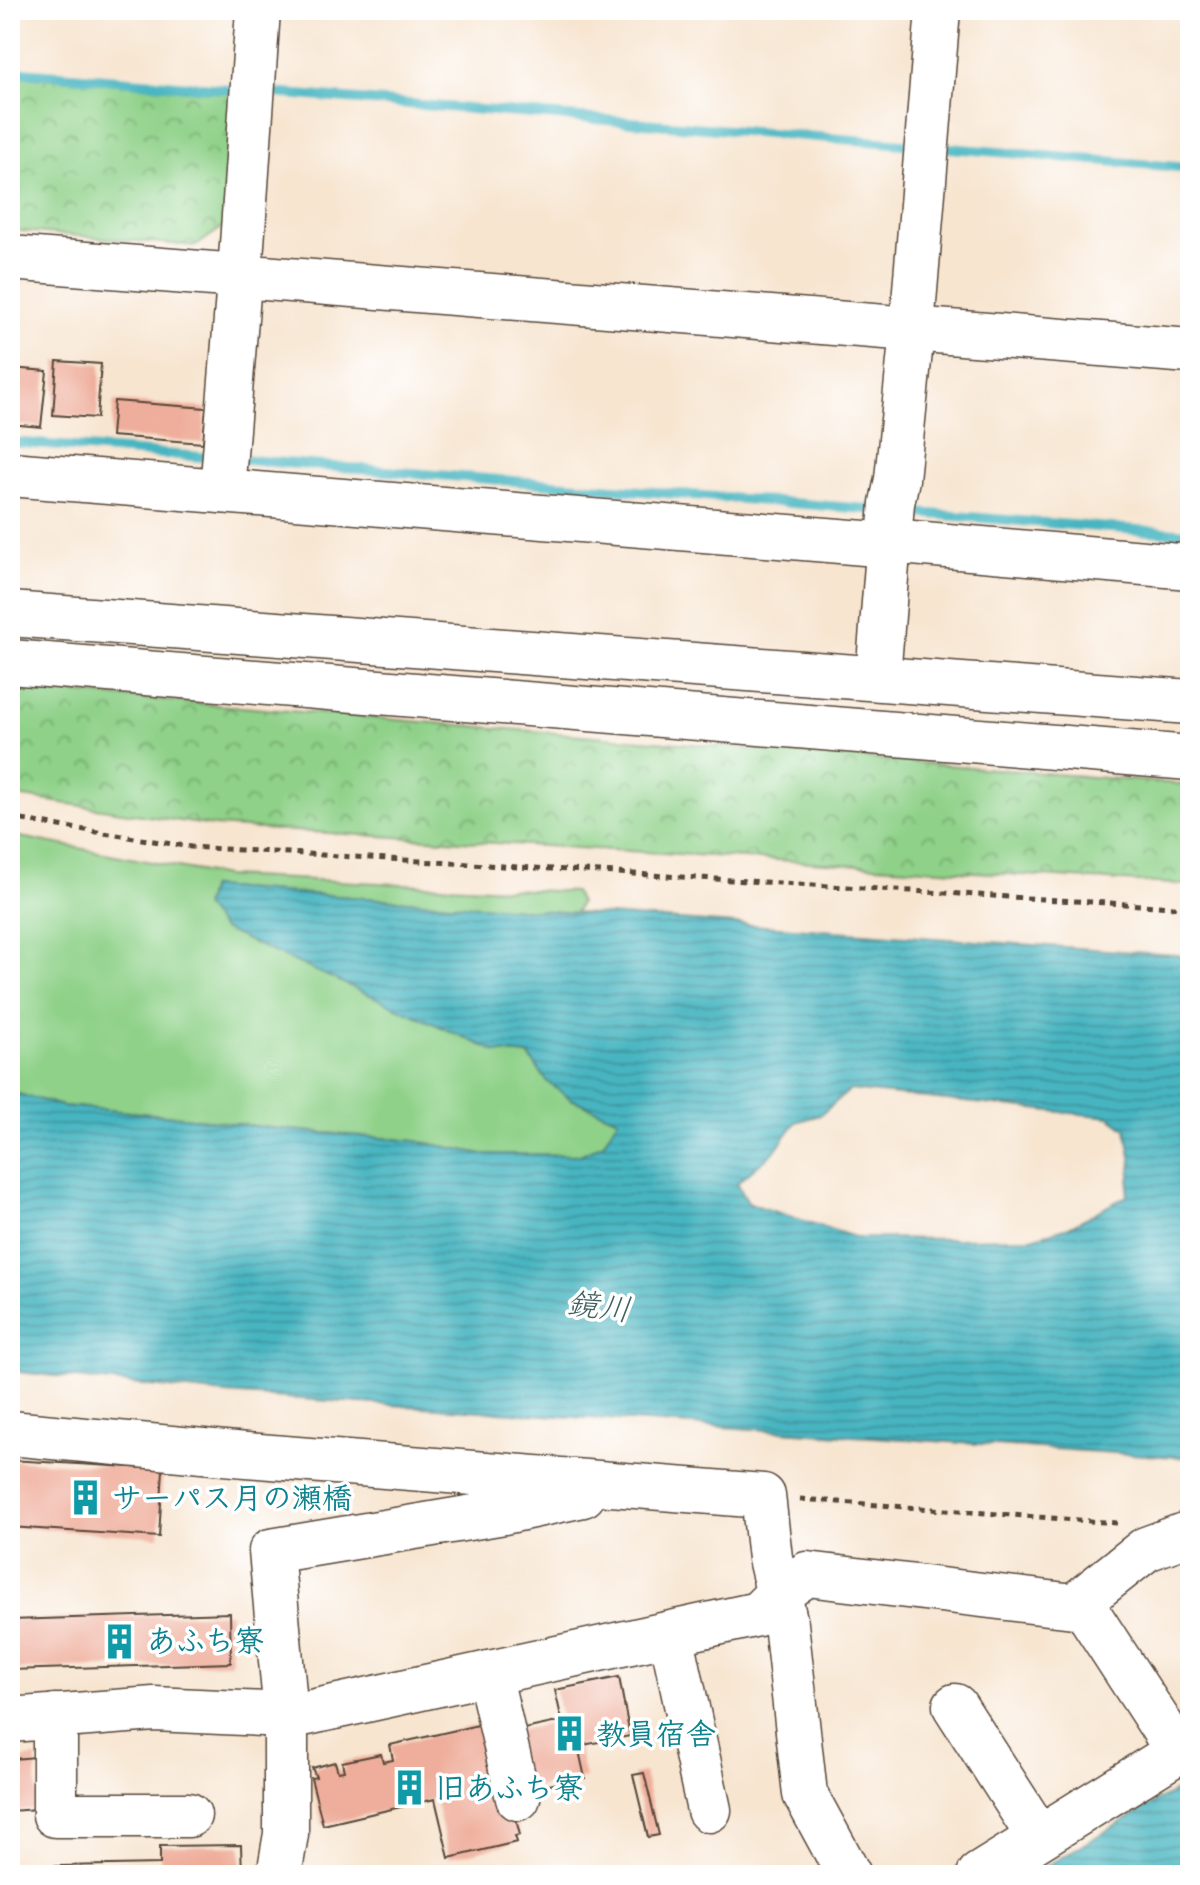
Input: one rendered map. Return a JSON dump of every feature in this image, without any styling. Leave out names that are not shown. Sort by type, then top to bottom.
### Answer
[{"type":"street","points":[[222,491],[258,10]]},
{"type":"street","points":[[878,677],[912,328],[938,10]]},
{"type":"street","points":[[10,258],[1190,351]]},
{"type":"street","points":[[10,474],[1190,567]]},
{"type":"street","points":[[10,614],[1190,702]]},
{"type":"street","points":[[10,662],[1190,758]]},
{"type":"street","points":[[10,1433],[763,1496],[770,1558],[786,1624],[805,1794],[849,1875]]},
{"type":"street","points":[[279,1875],[286,1834],[286,1715],[271,1551],[504,1512],[628,1485]]},
{"type":"street","points":[[10,1720],[154,1709],[286,1715],[307,1713],[758,1614],[778,1594],[807,1574],[1074,1606],[1146,1549],[1190,1535]]},
{"type":"street","points":[[979,1875],[1183,1747],[1092,1619]]},
{"type":"street","points":[[671,1634],[709,1810]]},
{"type":"street","points":[[489,1673],[518,1798]]},
{"type":"street","points":[[955,1706],[1039,1837]]},
{"type":"street","points":[[55,1716],[55,1815],[189,1815]]},
{"type":"path","points":[[10,818],[191,847],[1190,908]]},
{"type":"path","points":[[763,1496],[1128,1523]]},
{"type":"green space","points":[[10,75],[238,94],[227,224],[196,246],[10,230]]},
{"type":"green space","points":[[10,688],[1190,785],[1190,885],[213,826],[10,795]]},
{"type":"green space","points":[[10,835],[225,876],[574,892],[580,903],[575,913],[210,887],[204,907],[497,1052],[528,1055],[548,1082],[571,1099],[619,1118],[603,1144],[580,1155],[483,1154],[416,1141],[63,1106],[10,1092]]},
{"type":"water","name":"鏡川","points":[[210,887],[1190,956],[1190,1458],[226,1394],[10,1371],[10,1092],[63,1106],[416,1141],[483,1154],[580,1155],[603,1144],[618,1119],[571,1099],[548,1082],[528,1055],[497,1052],[222,929],[204,907]],"holes":[[[850,1090],[1110,1117],[1126,1129],[1132,1162],[1127,1196],[1069,1227],[1032,1238],[858,1238],[748,1203],[737,1183],[773,1153],[796,1122],[820,1115]]]},
{"type":"water","points":[[1190,1782],[1190,1875],[1031,1875]]},
{"type":"building","points":[[57,361],[101,364],[97,418],[53,415]]},
{"type":"building","points":[[10,368],[47,371],[41,427],[10,424]]},
{"type":"building","points":[[114,401],[206,408],[203,443],[111,436]]},
{"type":"building","name":"サーパス月の瀬橋","points":[[10,1460],[163,1469],[159,1537],[10,1527]]},
{"type":"building","name":"あふち寮","points":[[230,1613],[231,1663],[10,1670],[10,1620]]},
{"type":"building","name":"教員宿舎","points":[[619,1677],[630,1736],[578,1746],[585,1778],[523,1790],[510,1732],[562,1721],[555,1690]]},
{"type":"building","name":"旧あふち寮","points":[[487,1723],[520,1835],[515,1836],[517,1842],[449,1858],[435,1799],[323,1825],[311,1778],[316,1777],[312,1768],[335,1762],[338,1772],[344,1771],[342,1762],[381,1754],[383,1762],[393,1760],[390,1745]]},
{"type":"building","points":[[36,1757],[37,1809],[10,1811],[10,1762]]},
{"type":"building","points":[[644,1773],[659,1835],[648,1837],[633,1775]]},
{"type":"building","points":[[241,1845],[242,1875],[10,1875],[10,1867],[160,1864],[160,1846]]},
{"type":"waterway","points":[[10,71],[238,90]]},
{"type":"waterway","points":[[273,93],[904,144]]},
{"type":"waterway","points":[[950,148],[1190,168]]},
{"type":"waterway","points":[[10,442],[215,458]]},
{"type":"waterway","points":[[235,459],[880,510]]},
{"type":"waterway","points":[[904,512],[1190,534]]},
{"type":"place","name":"サーパス月の瀬橋","points":[[86,1498]]},
{"type":"place","name":"あふち寮","points":[[120,1641]]},
{"type":"place","name":"教員宿舎","points":[[570,1734]]},
{"type":"place","name":"旧あふち寮","points":[[409,1788]]}]
